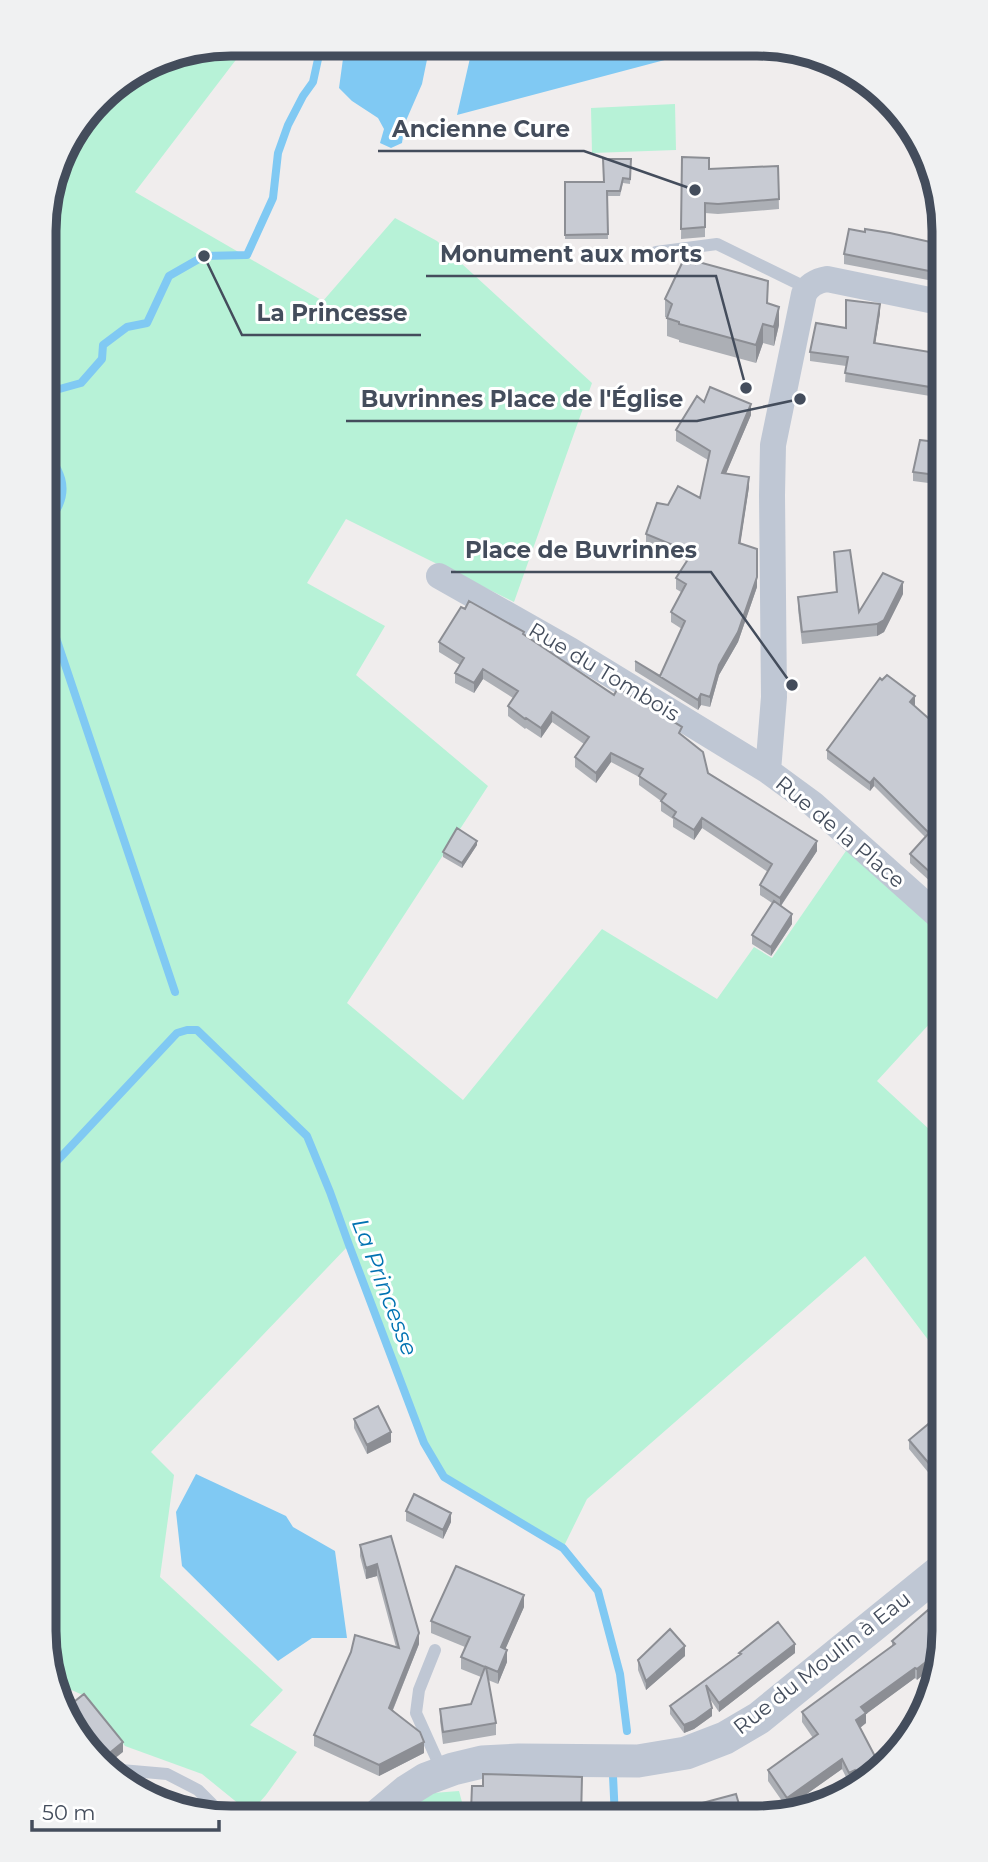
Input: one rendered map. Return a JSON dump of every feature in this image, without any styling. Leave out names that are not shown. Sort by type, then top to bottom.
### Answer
[{"type":"street","points":[[768,771],[774,697],[774,445],[807,288],[827,279],[932,301]]},
{"type":"street","name":"Rue du Tombois","points":[[439,576],[570,650],[768,771]]},
{"type":"street","name":"Rue de la Place","points":[[768,771],[813,804],[932,910]]},
{"type":"street","name":"Rue du Moulin à Eau","points":[[389,1806],[426,1779],[482,1762],[638,1760],[686,1753],[725,1738],[759,1718],[932,1578]]},
{"type":"lane","points":[[656,252],[717,244],[807,288]]},
{"type":"lane","points":[[435,1650],[419,1690],[416,1713],[444,1773]]},
{"type":"lane","points":[[126,1770],[167,1774],[198,1790],[213,1805]]},
{"type":"green space","points":[[239,56],[135,192],[323,301],[395,218],[437,241],[592,383],[514,602],[346,519],[307,583],[385,626],[356,675],[488,786],[347,1003],[463,1100],[602,929],[717,999],[754,947],[772,958],[848,848],[932,923],[932,1021],[877,1081],[932,1132],[932,1345],[865,1256],[587,1499],[563,1548],[444,1477],[424,1443],[348,1246],[151,1452],[174,1475],[160,1577],[283,1690],[250,1725],[297,1752],[256,1806],[241,1806],[202,1774],[125,1746],[87,1697],[65,1687],[56,1642],[57,208],[74,154],[92,125],[116,99],[144,79],[175,65],[208,57]]},
{"type":"green space","points":[[675,104],[676,150],[592,153],[591,108]]},
{"type":"green space","points":[[459,1791],[463,1806],[412,1806],[433,1793]]},
{"type":"water","points":[[343,56],[428,56],[422,84],[405,123],[402,143],[391,148],[380,143],[384,129],[378,118],[352,101],[339,88]]},
{"type":"water","points":[[470,56],[677,56],[676,57],[457,115]]},
{"type":"water","points":[[196,1474],[286,1516],[293,1527],[335,1551],[347,1638],[312,1638],[278,1661],[182,1566],[176,1512]]},
{"type":"building","points":[[682,157],[709,158],[709,169],[778,166],[779,199],[705,203],[705,227],[681,229]]},
{"type":"building","points":[[603,159],[631,159],[630,179],[623,178],[620,191],[607,191],[608,234],[565,235],[565,182],[604,182]]},
{"type":"building","points":[[849,229],[890,233],[932,242],[932,272],[844,254]]},
{"type":"building","points":[[683,261],[695,264],[695,261],[768,281],[767,303],[779,307],[774,327],[763,324],[756,345],[679,324],[667,318],[672,304],[665,299]]},
{"type":"building","points":[[846,300],[880,304],[874,343],[932,352],[930,387],[845,373],[848,357],[810,352],[816,323],[846,328]]},
{"type":"building","points":[[710,387],[751,404],[722,473],[749,477],[739,543],[757,549],[757,577],[738,632],[719,665],[710,697],[701,694],[698,700],[635,661],[660,676],[685,621],[671,612],[686,584],[676,578],[692,553],[646,534],[657,503],[668,505],[678,486],[700,498],[710,451],[676,430],[697,396],[704,402]]},
{"type":"building","points":[[920,440],[932,442],[932,474],[913,472]]},
{"type":"building","points":[[850,550],[859,612],[883,573],[903,582],[884,620],[877,624],[802,632],[798,597],[837,592],[834,552]]},
{"type":"building","points":[[469,601],[524,632],[523,634],[614,695],[618,688],[682,727],[679,733],[703,752],[708,773],[817,841],[780,898],[760,885],[772,864],[702,818],[694,830],[673,817],[676,812],[661,801],[666,794],[639,776],[643,769],[611,753],[596,773],[575,757],[589,737],[552,712],[541,728],[525,719],[508,706],[518,691],[483,669],[474,683],[455,673],[464,658],[439,642],[461,607],[465,609]]},
{"type":"building","points":[[887,675],[915,696],[910,702],[932,721],[932,874],[910,854],[929,833],[874,778],[870,783],[827,750],[880,678],[882,680]]},
{"type":"building","points":[[457,828],[477,841],[462,863],[443,852]]},
{"type":"building","points":[[774,901],[792,914],[771,947],[752,935]]},
{"type":"building","points":[[378,1406],[391,1432],[367,1445],[354,1419]]},
{"type":"building","points":[[932,1421],[932,1467],[909,1440]]},
{"type":"building","points":[[414,1494],[451,1513],[443,1530],[406,1511]]},
{"type":"building","points":[[391,1536],[419,1633],[389,1708],[420,1732],[424,1742],[379,1765],[314,1735],[351,1652],[355,1635],[399,1648],[377,1564],[366,1568],[360,1545]]},
{"type":"building","points":[[456,1566],[524,1595],[501,1647],[507,1650],[498,1672],[486,1667],[496,1723],[443,1732],[440,1709],[471,1704],[485,1667],[461,1657],[470,1637],[431,1621]]},
{"type":"building","points":[[928,1610],[930,1613],[932,1611],[930,1659],[861,1707],[866,1713],[856,1720],[876,1759],[857,1774],[855,1770],[849,1773],[842,1759],[787,1798],[768,1770],[818,1734],[802,1712],[895,1644],[892,1641]]},
{"type":"building","points":[[778,1622],[795,1644],[719,1703],[706,1685],[712,1708],[684,1725],[670,1706],[741,1654],[739,1653]]},
{"type":"building","points":[[670,1629],[685,1646],[646,1681],[638,1660]]},
{"type":"building","points":[[84,1694],[123,1742],[108,1755],[86,1728],[72,1703]]},
{"type":"building","points":[[483,1774],[582,1777],[581,1806],[471,1806],[472,1786],[483,1786]]},
{"type":"building","points":[[736,1794],[740,1806],[691,1806]]},
{"type":"waterway","name":"La Princesse","points":[[56,390],[81,383],[102,359],[103,345],[127,327],[147,323],[169,276],[204,256],[247,255],[273,198],[278,153],[288,125],[313,82],[319,56]]},
{"type":"waterway","name":"La Princesse","points":[[56,466],[63,489],[56,510]]},
{"type":"waterway","points":[[56,638],[175,992]]},
{"type":"waterway","name":"La Princesse","points":[[56,1162],[177,1033],[187,1030],[197,1030],[307,1136],[424,1443],[444,1477],[563,1548],[598,1591],[620,1674],[627,1731]]},
{"type":"waterway","name":"La Princesse","points":[[613,1776],[614,1806]]},
{"type":"place","name":"Ancienne Cure","points":[[695,190]]},
{"type":"place","name":"La Princesse","points":[[204,256]]},
{"type":"place","name":"Monument aux morts","points":[[746,388]]},
{"type":"place","name":"Buvrinnes Place de l'Église","points":[[800,399]]},
{"type":"place","name":"Place de Buvrinnes","points":[[792,685]]}]
